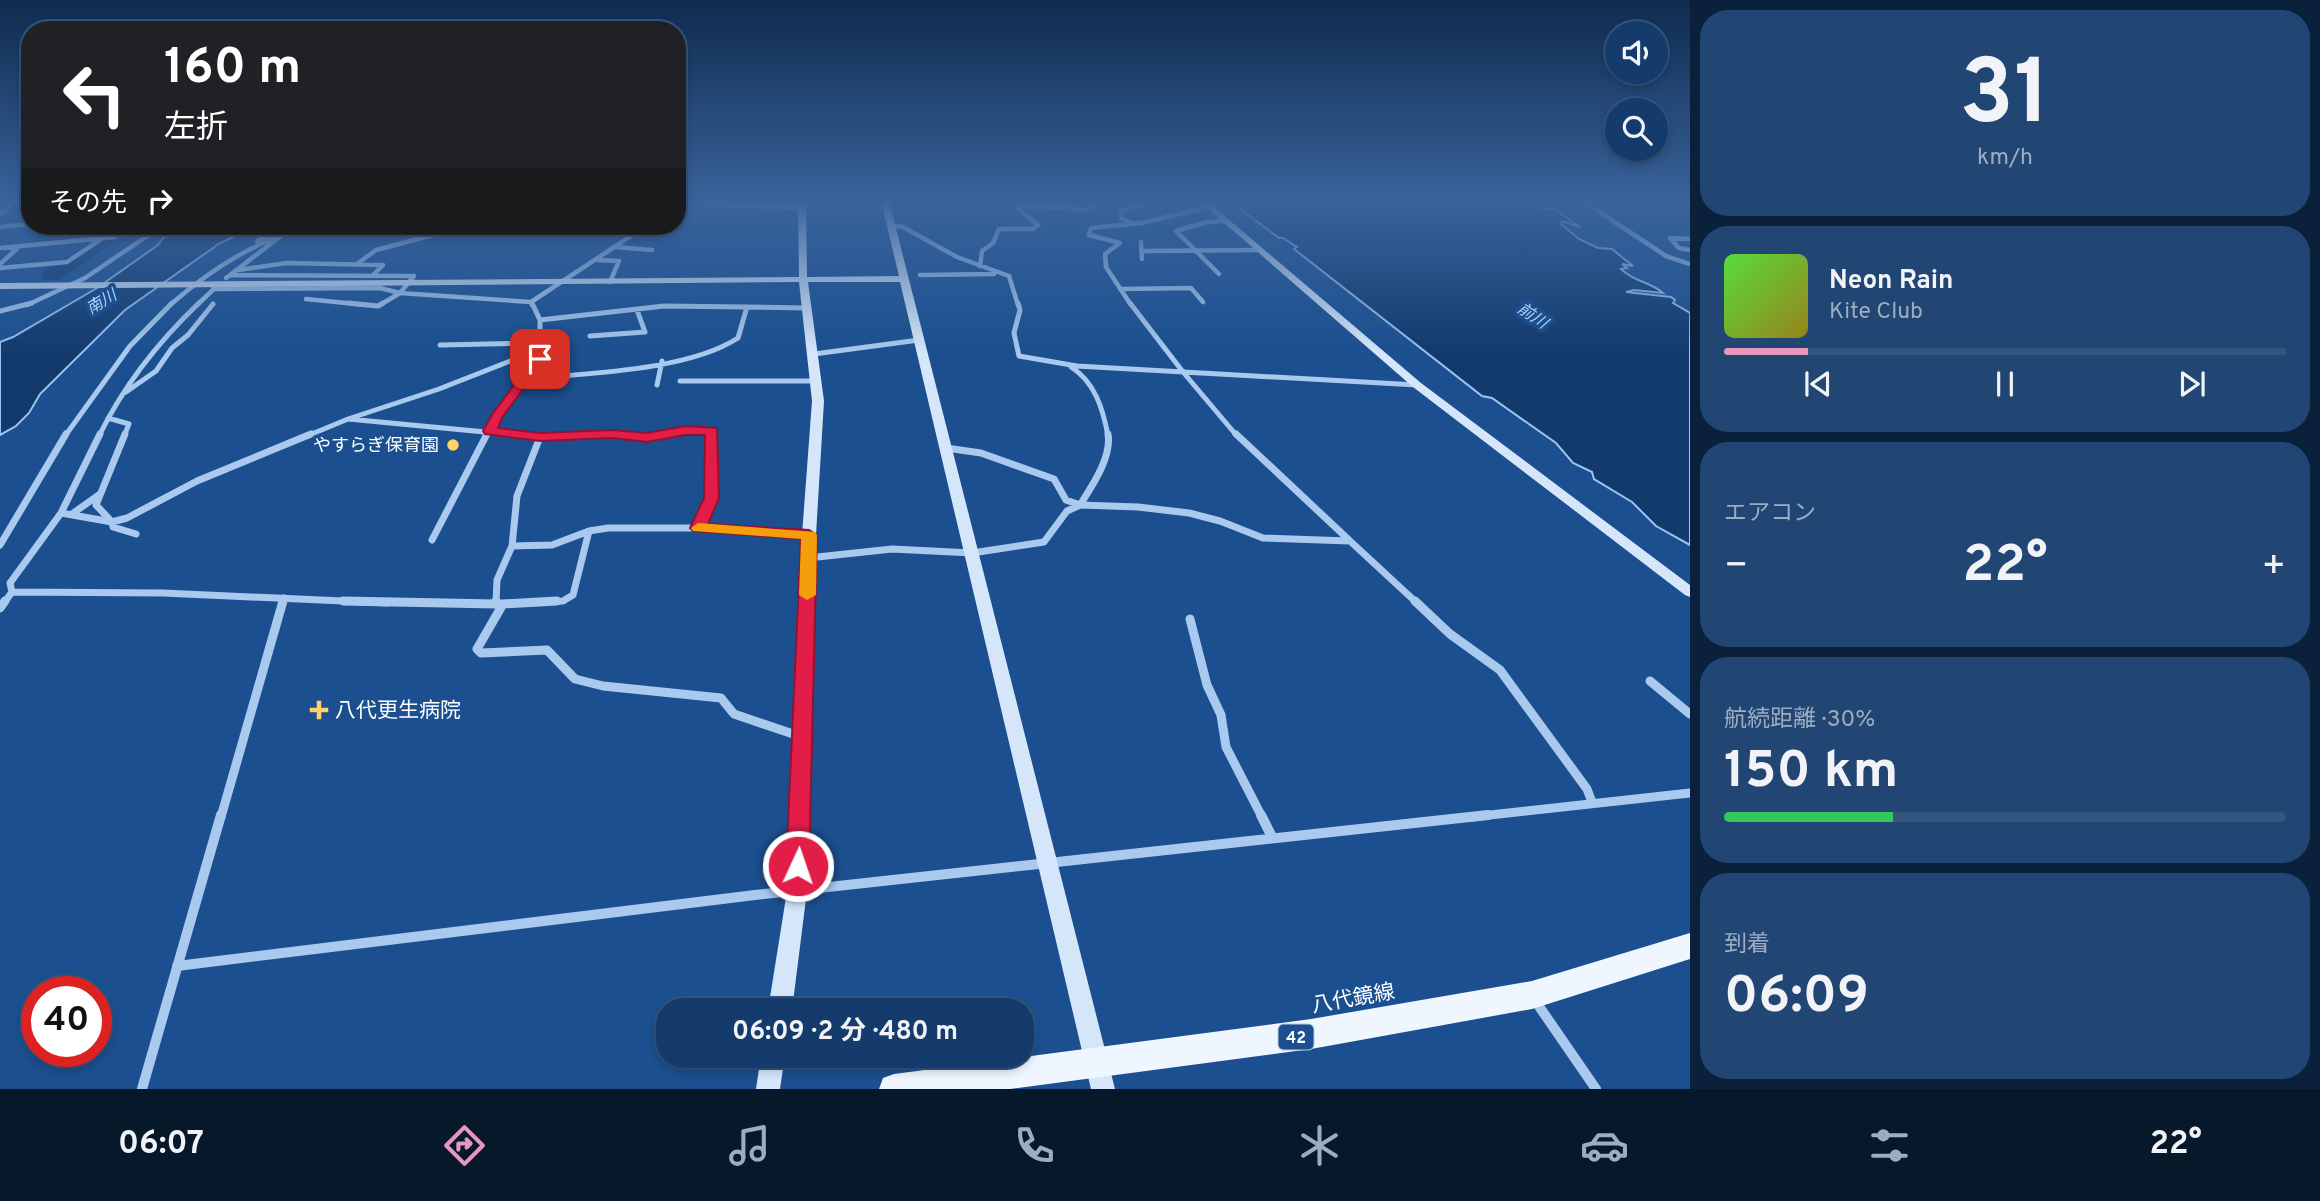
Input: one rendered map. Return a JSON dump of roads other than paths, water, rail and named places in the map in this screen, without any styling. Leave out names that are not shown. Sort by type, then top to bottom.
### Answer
[{"type":"main road","name":"八代鏡線","points":[[894,1089],[1100,1076],[1311,1034],[1532,995],[1690,946]]},
{"type":"street","points":[[0,266],[14,252]]},
{"type":"street","points":[[0,266],[67,262],[84,252]]},
{"type":"street","points":[[0,311],[36,304],[78,284],[125,252]]},
{"type":"street","points":[[0,545],[96,388],[158,313],[193,283],[241,252]]},
{"type":"street","points":[[260,252],[228,276],[414,276],[400,293],[378,306],[306,299]]},
{"type":"street","points":[[356,264],[373,252]]},
{"type":"street","points":[[0,608],[12,592],[10,583],[61,513],[108,418],[123,394],[169,331],[215,287],[380,288],[400,293],[531,302],[609,252]]},
{"type":"street","points":[[781,998],[797,891],[817,381],[803,280],[803,252]]},
{"type":"street","points":[[897,252],[1100,1076]]},
{"type":"street","points":[[952,252],[980,266],[1009,276],[1020,310],[1014,320],[1011,334],[1019,356],[1068,365],[1417,385]]},
{"type":"street","points":[[980,266],[982,252]]},
{"type":"street","points":[[1108,252],[1105,254],[1106,267],[1120,289],[1183,372],[1247,446],[1450,634],[1500,670],[1587,789],[1592,802]]},
{"type":"street","points":[[1142,252],[1142,258]]},
{"type":"street","points":[[1198,252],[1219,274]]},
{"type":"street","points":[[1259,252],[1417,385],[1690,592]]},
{"type":"street","points":[[1660,252],[1690,264]]},
{"type":"street","points":[[597,260],[619,261],[610,282]]},
{"type":"street","points":[[238,270],[286,263],[383,265],[372,276]]},
{"type":"street","points":[[920,275],[1002,274]]},
{"type":"street","points":[[0,286],[904,279]]},
{"type":"street","points":[[1120,289],[1191,288],[1203,302]]},
{"type":"street","points":[[432,540],[497,415],[540,359],[540,320],[531,302]]},
{"type":"street","points":[[123,394],[156,371],[172,348],[188,335],[213,304]]},
{"type":"street","points":[[540,320],[688,306],[807,308]]},
{"type":"street","points":[[526,379],[630,368],[696,355],[734,341],[740,336],[747,307]]},
{"type":"street","points":[[590,336],[645,332],[636,310]]},
{"type":"street","points":[[814,354],[919,340]]},
{"type":"street","points":[[440,345],[541,346]]},
{"type":"street","points":[[61,513],[111,522],[127,518],[197,481],[348,419],[428,393],[541,346]]},
{"type":"street","points":[[657,385],[662,361]]},
{"type":"street","points":[[808,558],[892,549],[972,553],[1044,542],[1067,511],[1080,505],[1090,491],[1110,445],[1105,418],[1096,393],[1083,375],[1068,365]]},
{"type":"street","points":[[680,382],[746,379],[817,381]]},
{"type":"street","points":[[108,418],[129,424],[104,491],[96,505],[113,527],[136,534]]},
{"type":"street","points":[[348,419],[540,437],[612,434],[647,438],[685,430],[712,431],[711,498],[698,528]]},
{"type":"street","points":[[540,437],[517,496],[512,545],[497,580],[499,604],[477,649],[481,653],[547,650],[575,679],[603,686],[721,698],[734,714],[804,738]]},
{"type":"street","points":[[946,448],[981,453],[1055,479],[1066,500],[1080,505],[1189,513],[1220,521],[1263,538],[1350,541]]},
{"type":"street","points":[[72,514],[104,491]]},
{"type":"street","points":[[512,545],[552,545],[589,531],[608,528],[698,528],[809,535]]},
{"type":"street","points":[[0,597],[12,592],[163,593],[445,605],[563,601],[573,595],[589,531]]},
{"type":"street","points":[[142,1089],[284,598]]},
{"type":"street","points":[[1190,619],[1207,685],[1221,715],[1226,747],[1272,837]]},
{"type":"street","points":[[1650,681],[1690,714]]},
{"type":"street","points":[[177,965],[1272,837],[1690,793]]},
{"type":"street","points":[[1532,995],[1596,1089]]},
{"type":"street","points":[[768,1089],[771,1068]]},
{"type":"water","name":"南川","points":[[148,252],[207,252],[125,310],[40,394],[29,413],[16,426],[0,435],[0,342],[97,288]]},
{"type":"water","name":"前川","points":[[1298,252],[1615,252],[1633,266],[1622,264],[1627,268],[1621,269],[1663,293],[1634,290],[1626,292],[1671,297],[1675,300],[1673,303],[1690,313],[1690,545],[1656,526],[1632,502],[1594,479],[1592,472],[1573,463],[1556,443],[1492,398],[1482,396]]},
{"type":"waterway","points":[[52,276],[51,274],[89,252]]},
{"type":"place","name":"やすらぎ保育園","points":[[453,445]]},
{"type":"place","name":"八代更生病院","points":[[319,710]]}]
